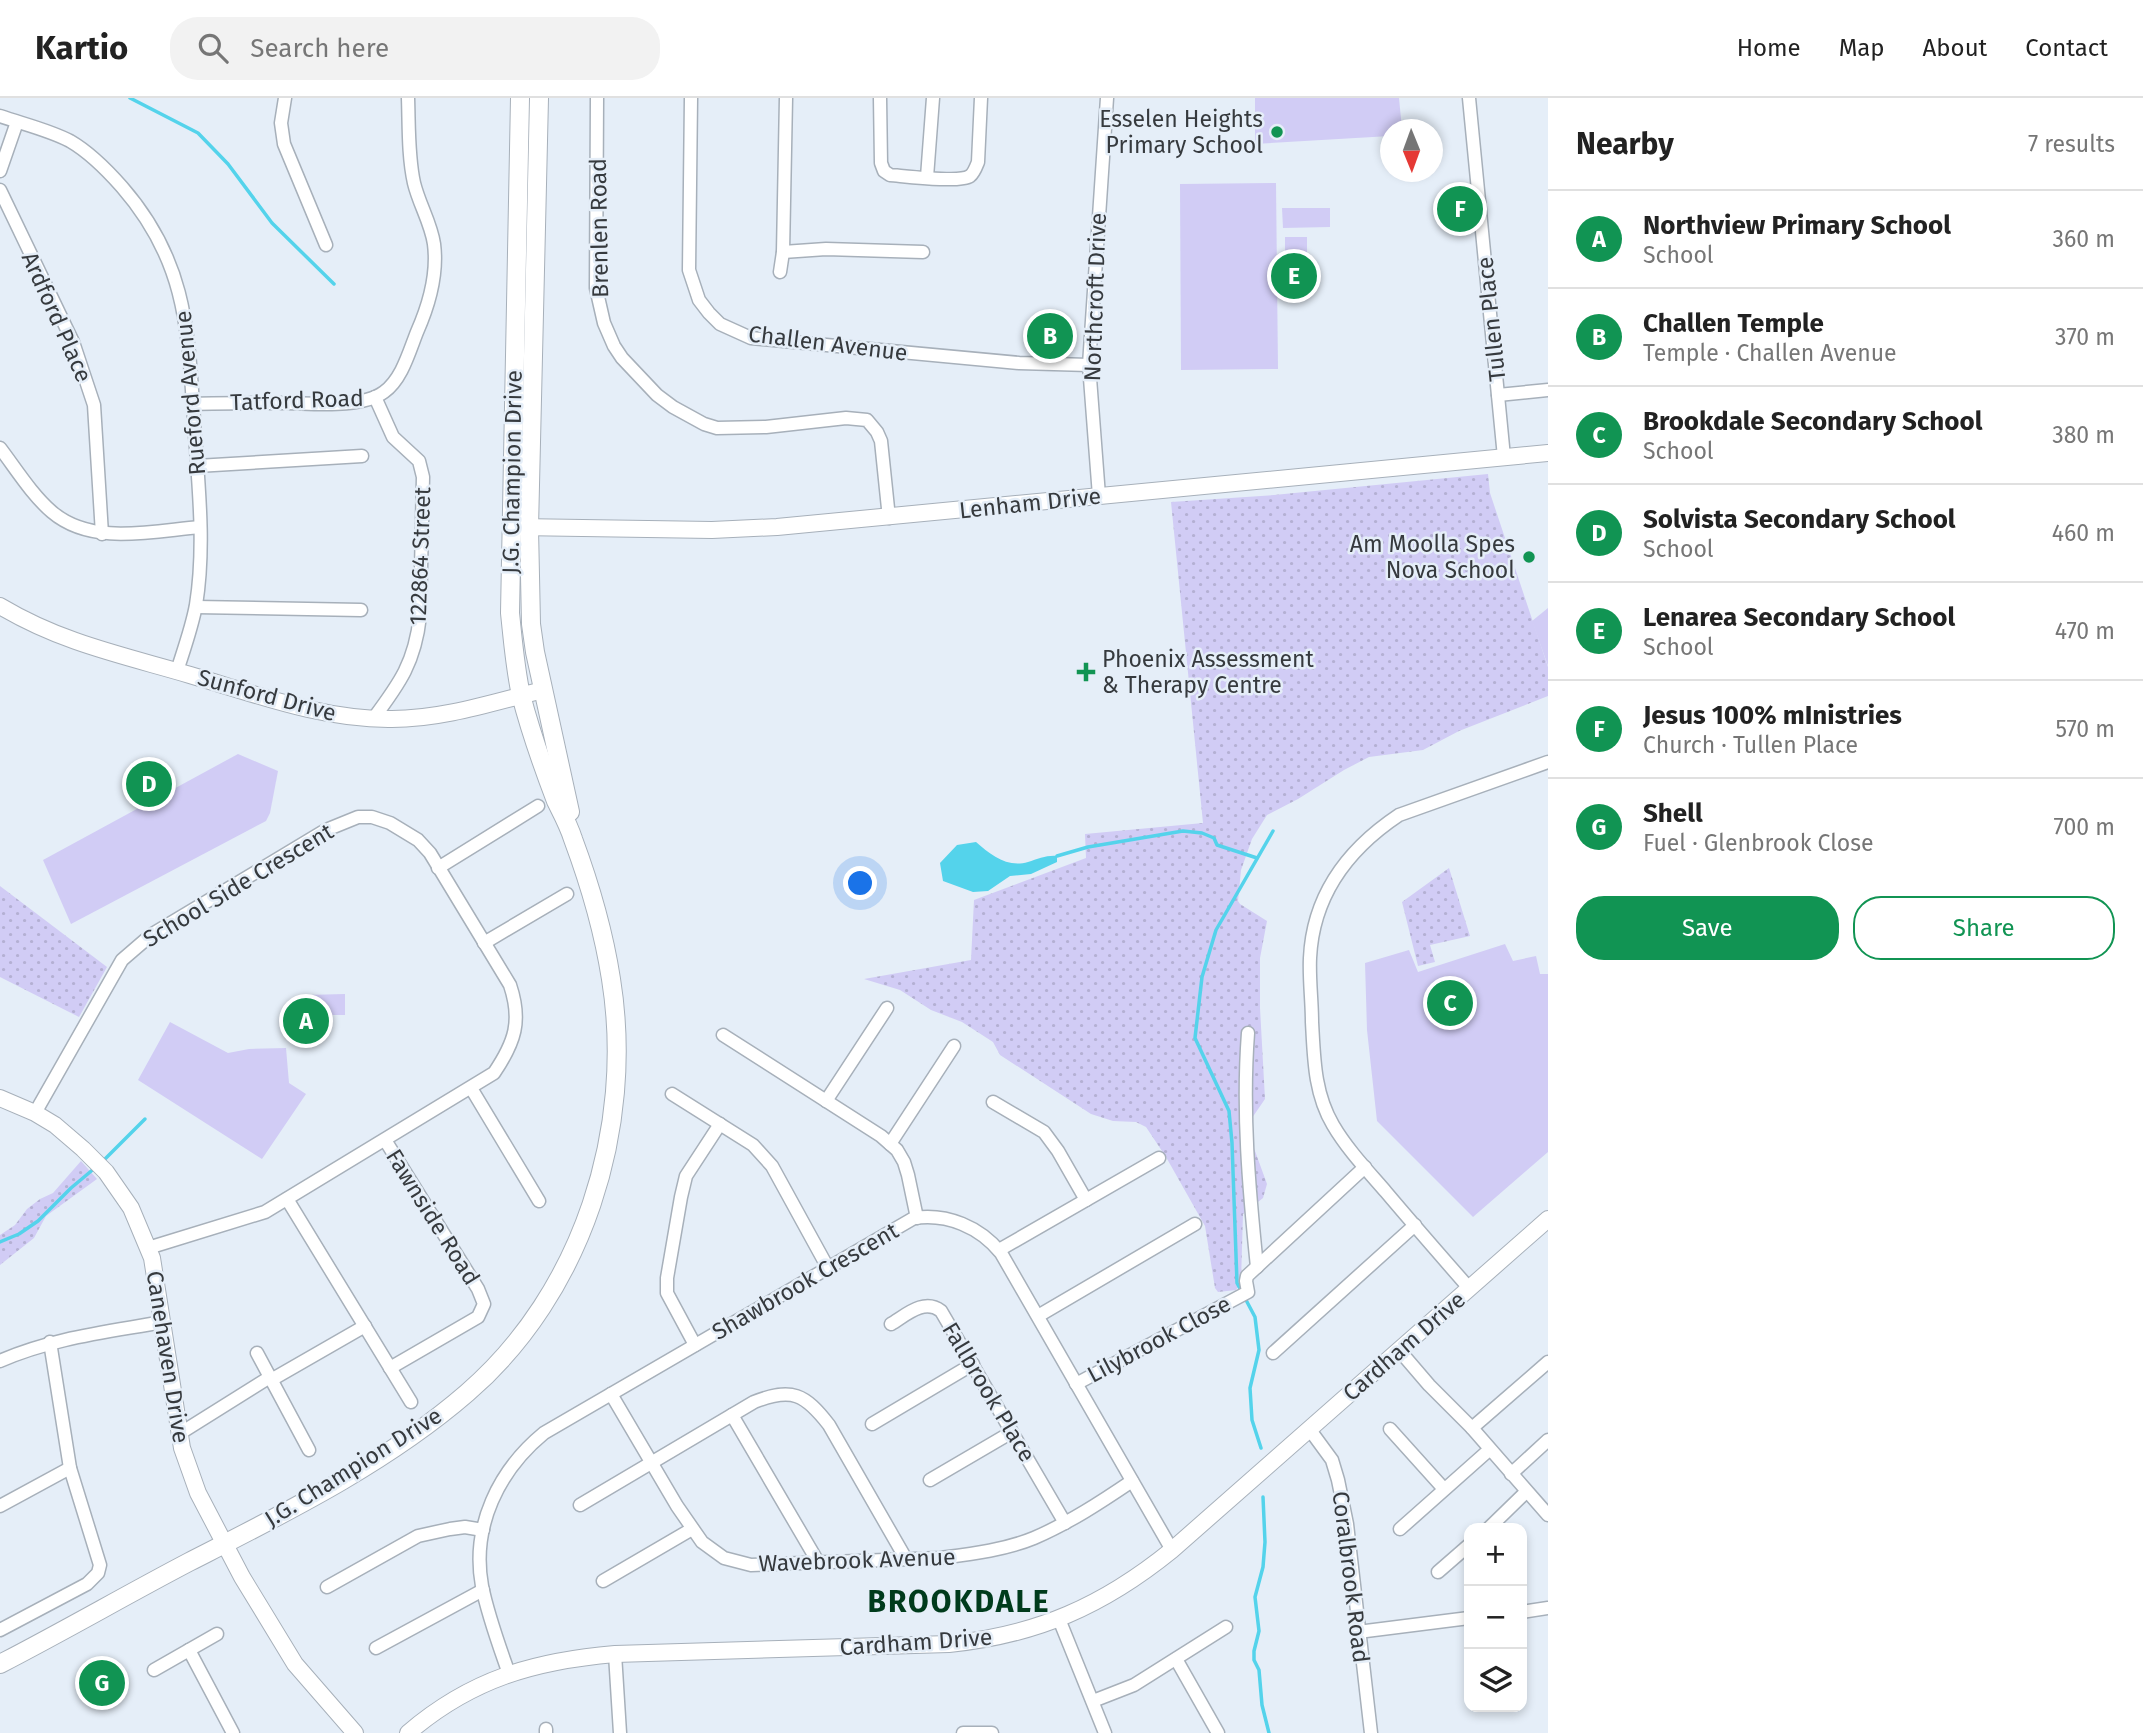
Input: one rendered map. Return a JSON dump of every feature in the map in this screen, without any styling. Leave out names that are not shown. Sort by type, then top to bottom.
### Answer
[{"type":"main road","name":"J.G. Champion Drive","points":[[0,1664],[300,1504],[409,1438],[467,1393],[525,1331],[565,1264],[597,1189],[614,1109],[618,1059],[616,1018],[604,942],[573,837],[555,798],[522,695],[510,613],[520,98]]},
{"type":"main road","name":"J.G. Champion Drive","points":[[539,98],[530,528],[531,624],[569,805],[573,837]]},
{"type":"street","points":[[285,98],[281,123],[284,144],[326,245]]},
{"type":"street","name":"Tatford Road","points":[[192,404],[347,402],[375,397],[385,391],[402,369],[429,306],[434,281],[431,230],[414,182],[410,157],[408,98]]},
{"type":"street","name":"Brenlen Road","points":[[597,98],[596,288],[604,323],[622,358],[665,401],[704,424],[718,428],[766,427],[846,418],[867,420],[881,441],[889,518]]},
{"type":"street","name":"Challen Avenue","points":[[691,98],[689,270],[699,300],[720,324],[751,338],[1009,362],[1089,365]]},
{"type":"street","points":[[779,272],[783,252],[786,98]]},
{"type":"street","points":[[880,98],[883,170],[890,175],[963,179],[975,171],[978,162],[981,98]]},
{"type":"street","points":[[927,177],[933,98]]},
{"type":"street","name":"Northcroft Drive","points":[[1099,496],[1089,365],[1107,98]]},
{"type":"street","name":"Tullen Place","points":[[1469,98],[1504,457]]},
{"type":"street","name":"Rueford Avenue","points":[[0,116],[69,141],[94,159],[137,204],[153,228],[180,293],[187,327],[200,527],[196,607],[177,671]]},
{"type":"street","points":[[0,171],[17,122]]},
{"type":"street","name":"Ardford Place","points":[[0,190],[73,342],[94,405],[102,534]]},
{"type":"street","points":[[783,252],[826,249],[923,253]]},
{"type":"street","points":[[1498,395],[1548,390]]},
{"type":"street","name":"122864 Street","points":[[373,719],[396,689],[408,667],[417,638],[420,616],[423,477],[419,461],[393,437],[375,397]]},
{"type":"street","points":[[0,448],[50,510],[64,522],[83,530],[102,534],[200,527]]},
{"type":"street","name":"Lenham Drive","points":[[510,527],[744,530],[1548,453]]},
{"type":"street","points":[[197,466],[362,456]]},
{"type":"street","name":"Sunford Drive","points":[[0,606],[30,623],[75,642],[304,709],[373,719],[414,718],[448,713],[543,690]]},
{"type":"street","points":[[196,607],[361,610]]},
{"type":"street","points":[[1469,1288],[1345,1144],[1324,1108],[1314,1061],[1310,958],[1313,935],[1323,900],[1342,866],[1367,838],[1399,815],[1548,762]]},
{"type":"street","points":[[438,868],[538,806]]},
{"type":"street","name":"School Side Crescent","points":[[35,1113],[122,960],[151,935],[326,830],[358,817],[372,817],[390,822],[407,831],[430,853],[510,985],[516,1002],[517,1022],[506,1055],[494,1073],[265,1212],[148,1248]]},
{"type":"street","points":[[484,943],[567,894]]},
{"type":"street","points":[[826,1101],[887,1008]]},
{"type":"street","points":[[1248,1033],[1244,1110],[1257,1267]]},
{"type":"street","points":[[723,1035],[897,1150],[908,1175],[917,1218]]},
{"type":"street","points":[[890,1144],[954,1046]]},
{"type":"street","points":[[471,1088],[539,1200]]},
{"type":"street","points":[[672,1094],[753,1145],[772,1166],[828,1268]]},
{"type":"street","points":[[0,1098],[35,1113]]},
{"type":"street","points":[[993,1102],[1044,1132],[1086,1200]]},
{"type":"street","name":"Canehaven Drive","points":[[35,1113],[55,1125],[93,1158],[131,1208],[152,1258],[179,1434],[191,1477],[242,1577],[295,1664],[355,1733]]},
{"type":"street","points":[[695,1345],[667,1293],[667,1278],[686,1176],[720,1125]]},
{"type":"street","name":"Fawnside Road","points":[[385,1140],[478,1289],[484,1304],[478,1317],[390,1368]]},
{"type":"street","points":[[999,1250],[1158,1158]]},
{"type":"street","points":[[1257,1267],[1365,1167]]},
{"type":"street","points":[[287,1199],[411,1402]]},
{"type":"street","name":"Shawbrook Crescent","points":[[509,1674],[489,1615],[483,1590],[480,1555],[483,1530],[492,1498],[503,1477],[529,1445],[544,1433],[917,1218],[929,1216],[969,1226],[999,1250],[1172,1550]]},
{"type":"street","name":"Cardham Drive","points":[[408,1733],[483,1684],[554,1662],[615,1654],[948,1644],[995,1638],[1059,1619],[1085,1608],[1127,1584],[1172,1550],[1548,1219]]},
{"type":"street","points":[[1038,1316],[1195,1224]]},
{"type":"street","points":[[1273,1353],[1415,1225]]},
{"type":"street","name":"Lilybrook Close","points":[[1076,1384],[1248,1292],[1247,1276],[1257,1267]]},
{"type":"street","name":"Fallbrook Place","points":[[891,1324],[923,1306],[934,1306],[941,1311],[1065,1523]]},
{"type":"street","points":[[0,1361],[50,1342],[163,1322]]},
{"type":"street","points":[[179,1434],[365,1326]]},
{"type":"street","points":[[0,1630],[87,1584],[98,1573],[100,1565],[70,1468],[50,1342]]},
{"type":"street","points":[[1399,1350],[1548,1515]]},
{"type":"street","points":[[257,1353],[309,1450]]},
{"type":"street","points":[[1472,1428],[1548,1362]]},
{"type":"street","points":[[872,1424],[973,1364]]},
{"type":"street","name":"Wavebrook Avenue","points":[[611,1394],[692,1529],[712,1551],[737,1563],[751,1565],[940,1558],[1002,1548],[1033,1538],[1065,1523],[1132,1481]]},
{"type":"street","points":[[580,1505],[754,1402],[781,1395],[804,1398],[814,1405],[829,1425],[906,1559]]},
{"type":"street","points":[[732,1415],[818,1562]]},
{"type":"street","points":[[1390,1429],[1444,1489]]},
{"type":"street","name":"Coralbrook Road","points":[[1310,1430],[1332,1460],[1347,1524],[1371,1733]]},
{"type":"street","points":[[930,1480],[1012,1432]]},
{"type":"street","points":[[1511,1474],[1548,1440]]},
{"type":"street","points":[[1400,1529],[1489,1450]]},
{"type":"street","points":[[0,1506],[70,1468]]},
{"type":"street","points":[[1494,1523],[1527,1492]]},
{"type":"street","points":[[327,1587],[418,1536],[465,1527],[483,1530]]},
{"type":"street","points":[[603,1581],[692,1529]]},
{"type":"street","points":[[1438,1572],[1464,1549]]},
{"type":"street","points":[[376,1648],[483,1590]]},
{"type":"street","points":[[1527,1611],[1548,1608]]},
{"type":"street","points":[[1059,1619],[1105,1733]]},
{"type":"street","points":[[1358,1632],[1464,1619]]},
{"type":"street","points":[[1093,1701],[1134,1685],[1226,1627]]},
{"type":"street","points":[[154,1670],[217,1634]]},
{"type":"street","points":[[189,1650],[233,1733]]},
{"type":"street","points":[[615,1654],[620,1733]]},
{"type":"street","points":[[1176,1659],[1218,1733]]},
{"type":"street","points":[[963,1733],[992,1733]]},
{"type":"shaded area","points":[[1255,98],[1399,98],[1401,119],[1380,119],[1380,137],[1255,144]]},
{"type":"shaded area","points":[[1276,183],[1278,369],[1181,370],[1180,184]]},
{"type":"shaded area","points":[[1282,208],[1330,208],[1330,227],[1283,228]]},
{"type":"shaded area","points":[[1285,237],[1307,237],[1307,284],[1285,284]]},
{"type":"shaded area","points":[[1488,474],[1490,493],[1548,667],[1548,696],[1459,731],[1423,750],[1369,757],[1267,815],[1252,839],[1241,870],[1238,901],[1267,921],[1260,958],[1265,1099],[1252,1118],[1251,1140],[1267,1184],[1263,1198],[1243,1214],[1241,1282],[1236,1290],[1218,1292],[1215,1288],[1205,1226],[1146,1127],[1136,1122],[1113,1121],[1091,1114],[1000,1055],[993,1042],[962,1022],[931,1010],[900,990],[864,979],[971,960],[974,900],[1086,858],[1085,834],[1203,823],[1171,502]]},
{"type":"shaded area","points":[[1548,608],[1548,666],[1532,621]]},
{"type":"shaded area","points":[[238,754],[278,771],[266,821],[71,924],[43,860]]},
{"type":"shaded area","points":[[1449,868],[1470,936],[1430,945],[1435,962],[1418,966],[1402,902]]},
{"type":"shaded area","points":[[0,886],[107,967],[79,1017],[0,977]]},
{"type":"shaded area","points":[[1505,944],[1513,961],[1536,956],[1540,974],[1548,974],[1548,1152],[1473,1217],[1377,1121],[1367,1030],[1365,963],[1409,950],[1418,972]]},
{"type":"shaded area","points":[[345,994],[345,1015],[306,1015],[306,995]]},
{"type":"shaded area","points":[[170,1022],[228,1053],[249,1049],[286,1048],[289,1083],[306,1094],[262,1159],[138,1080]]},
{"type":"shaded area","points":[[81,1161],[97,1179],[46,1216],[34,1238],[0,1265],[0,1235],[15,1225],[27,1209],[53,1193]]},
{"type":"water","points":[[976,842],[1006,862],[1020,863],[1057,856],[1057,862],[1031,874],[1010,876],[988,891],[973,892],[943,881],[940,863],[957,845]]},
{"type":"waterway","points":[[130,98],[198,133],[228,164],[272,223],[334,284]]},
{"type":"waterway","points":[[1057,856],[1088,847],[1183,831],[1202,833],[1214,838],[1217,845],[1257,858]]},
{"type":"waterway","points":[[1261,1448],[1252,1420],[1250,1388],[1259,1350],[1255,1317],[1237,1283],[1229,1111],[1195,1038],[1202,977],[1216,930],[1273,831]]},
{"type":"waterway","points":[[102,1162],[145,1119]]},
{"type":"waterway","points":[[0,1242],[19,1234],[38,1221],[96,1167]]},
{"type":"waterway","points":[[1263,1497],[1265,1542],[1263,1567],[1255,1597],[1259,1631],[1254,1660],[1259,1670],[1262,1705],[1269,1733]]},
{"type":"place","name":"Esselen Heights Primary School","points":[[1277,132]]},
{"type":"place","name":"Jesus 100% mInistries","points":[[1460,209]]},
{"type":"place","name":"Lenarea Secondary School","points":[[1294,276]]},
{"type":"place","name":"Challen Temple","points":[[1050,336]]},
{"type":"place","name":"Am Moolla Spes Nova School","points":[[1529,557]]},
{"type":"place","name":"Phoenix Assessment & Therapy Centre","points":[[1086,672]]},
{"type":"place","name":"Solvista Secondary School","points":[[149,784]]},
{"type":"place","name":"Brookdale Secondary School","points":[[1450,1003]]},
{"type":"place","name":"Northview Primary School","points":[[306,1021]]},
{"type":"place","name":"Shell","points":[[102,1683]]},
{"type":"district","name":"BROOKDALE","points":[[959,1602]]}]
